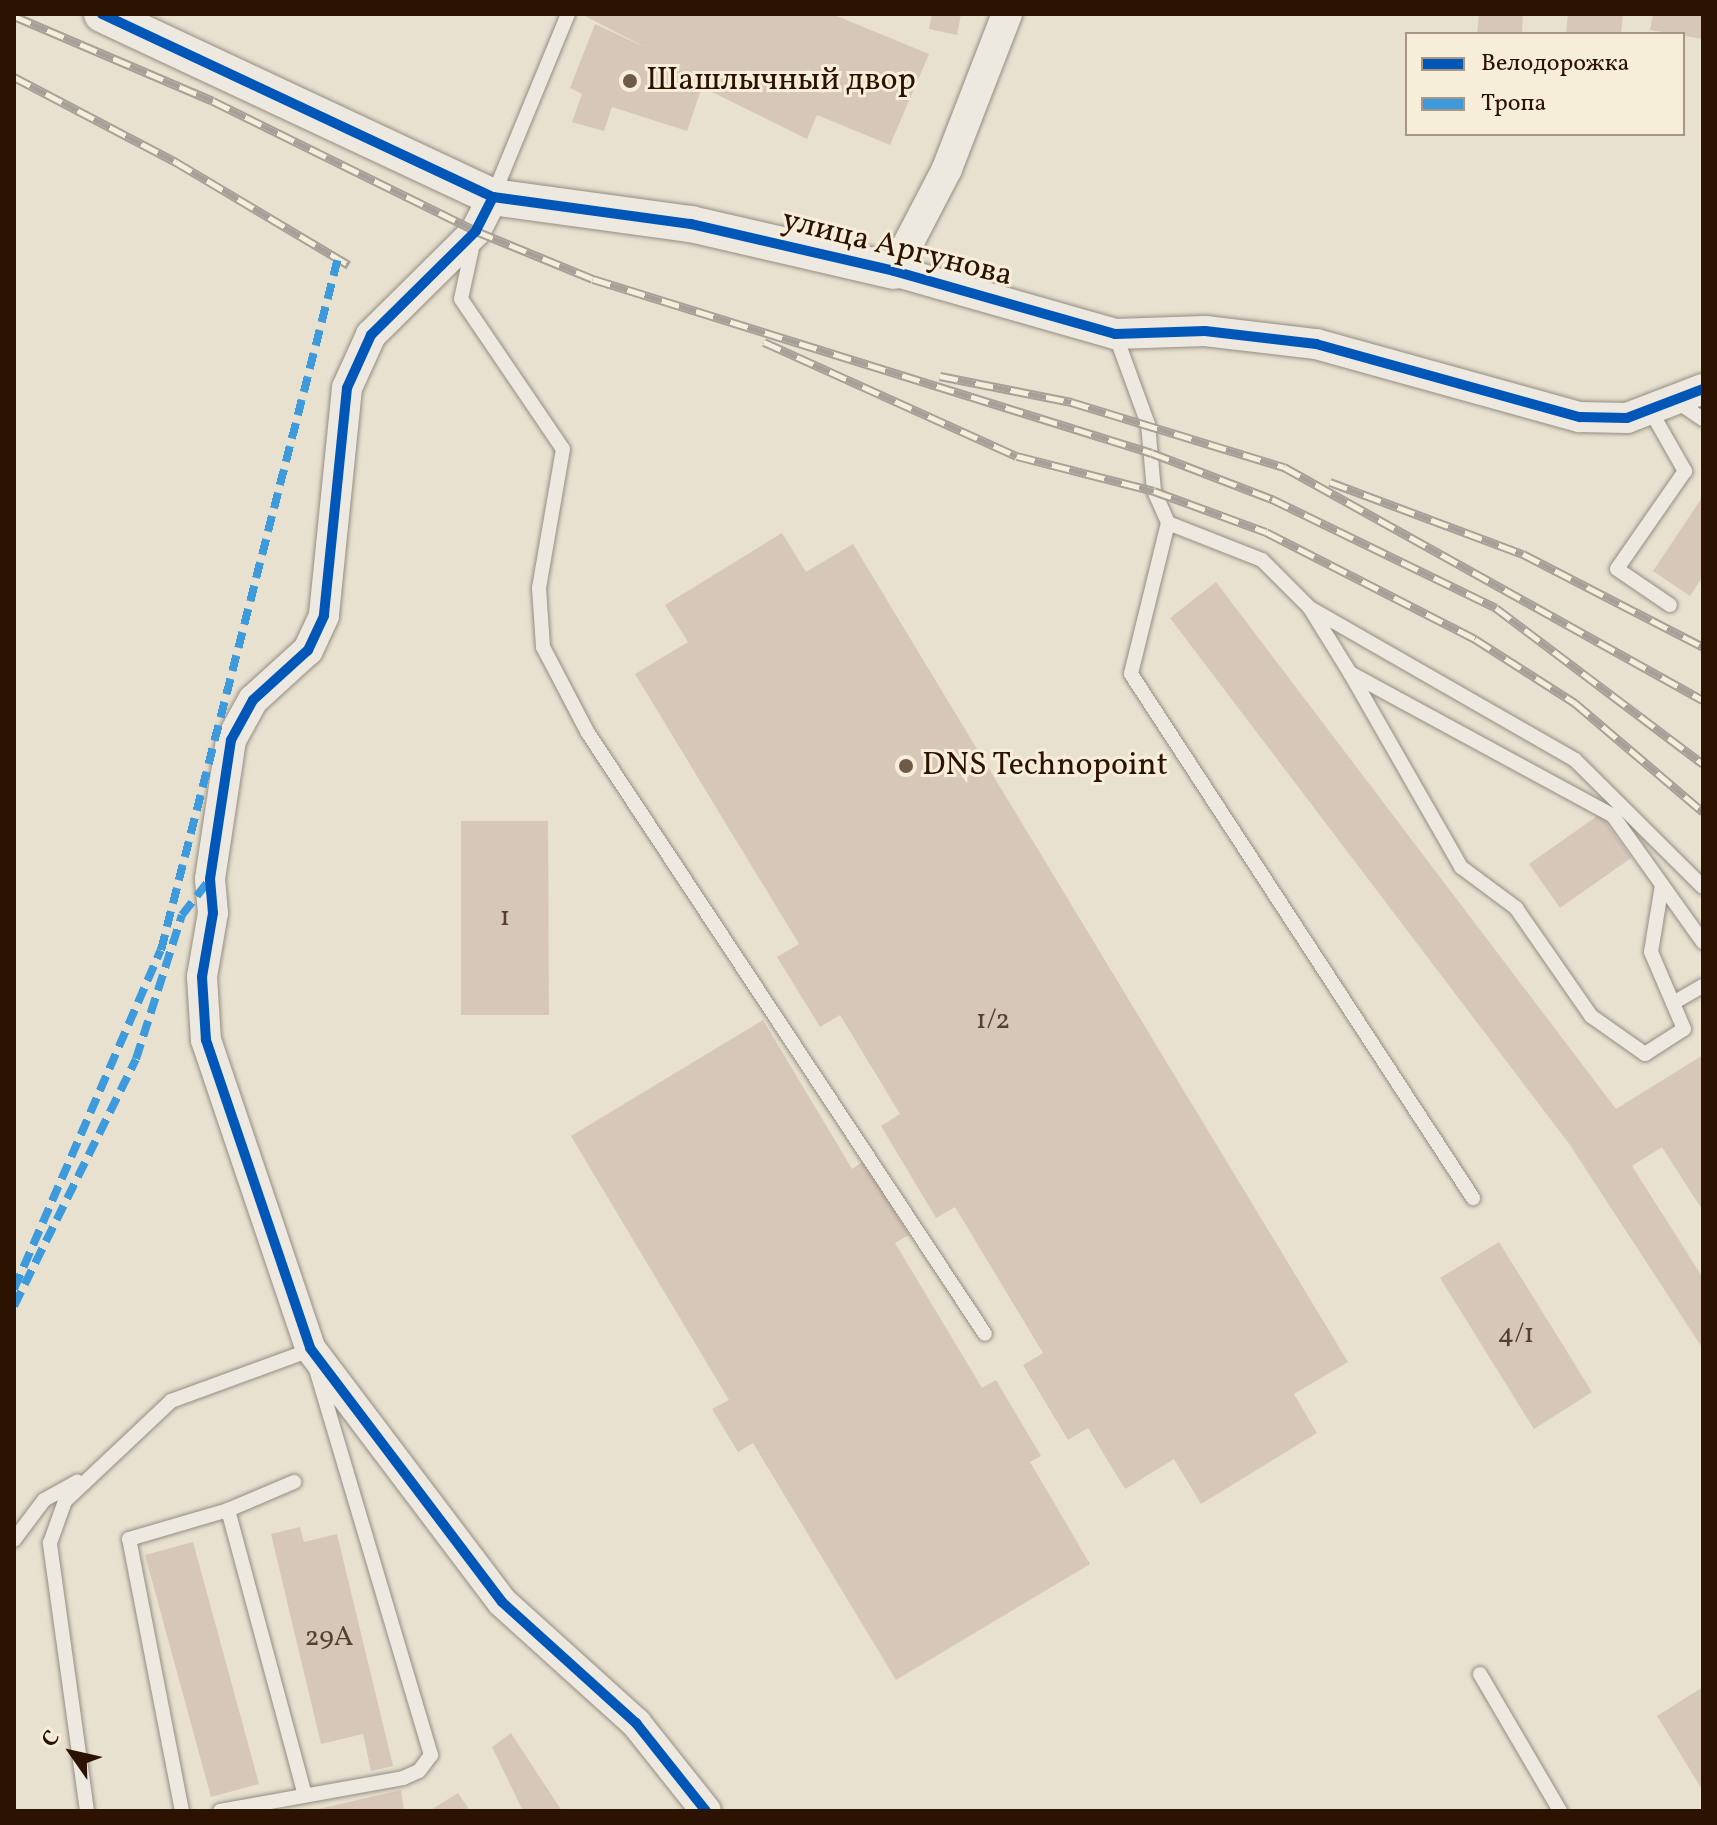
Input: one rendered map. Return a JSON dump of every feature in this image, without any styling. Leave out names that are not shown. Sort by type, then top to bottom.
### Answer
[{"type":"street","name":"улица Аргунова","points":[[102,14],[493,197],[691,224],[894,271],[1115,334],[1205,331],[1316,344],[1580,417],[1627,418],[1703,389]]},
{"type":"street","points":[[894,271],[947,169],[1007,14]]},
{"type":"street","points":[[493,197],[476,231],[371,335],[347,388],[324,616],[308,650],[253,700],[231,740],[212,864],[213,913],[202,977],[206,1040],[310,1348],[502,1602],[636,1723],[706,1811]]},
{"type":"lane","points":[[493,197],[568,14]]},
{"type":"lane","points":[[476,231],[461,299],[563,449],[539,588],[543,647],[588,733],[985,1334]]},
{"type":"lane","points":[[1115,334],[1148,424],[1154,491],[1168,523],[1131,674],[1473,1198]]},
{"type":"lane","points":[[1660,403],[1703,419]]},
{"type":"lane","points":[[1660,403],[1685,471],[1617,569],[1670,605]]},
{"type":"lane","points":[[1168,523],[1262,560],[1310,608],[1461,867],[1516,908],[1591,1016],[1645,1054],[1684,1029],[1651,952],[1662,885]]},
{"type":"lane","points":[[1310,608],[1575,760],[1703,887]]},
{"type":"lane","points":[[1350,673],[1613,816],[1703,942]]},
{"type":"lane","points":[[1673,1003],[1703,986]]},
{"type":"lane","points":[[87,1811],[50,1543],[65,1501],[171,1401],[310,1348],[431,1755],[419,1771],[403,1778],[220,1811]]},
{"type":"lane","points":[[14,1540],[44,1500],[92,1474]]},
{"type":"lane","points":[[182,1811],[129,1539],[228,1510],[294,1482]]},
{"type":"lane","points":[[228,1510],[305,1795]]},
{"type":"lane","points":[[1480,1674],[1560,1811]]},
{"type":"building","points":[[581,14],[832,14],[929,54],[890,145],[817,115],[807,139],[702,87],[687,131],[612,107],[604,131],[572,122],[582,94],[570,88],[595,24],[647,48]]},
{"type":"building","points":[[932,14],[961,14],[957,35],[929,29]]},
{"type":"building","points":[[1479,14],[1523,14],[1522,32],[1477,32]]},
{"type":"building","points":[[1568,14],[1623,14],[1621,32],[1566,32]]},
{"type":"building","points":[[1653,14],[1703,14],[1703,39],[1685,36],[1685,32],[1650,30]]},
{"type":"building","points":[[1701,499],[1703,576],[1690,596],[1653,571]]},
{"type":"building","points":[[782,533],[806,572],[853,544],[1348,1362],[1294,1394],[1317,1433],[1201,1504],[1174,1459],[1125,1489],[1088,1428],[1068,1440],[1023,1365],[1043,1353],[955,1207],[936,1218],[881,1126],[900,1114],[840,1015],[820,1027],[777,957],[799,944],[635,674],[688,642],[665,605]]},
{"type":"building","points":[[1216,582],[1616,1109],[1703,1055],[1703,1211],[1662,1147],[1632,1166],[1703,1278],[1703,1349],[1570,1145],[1170,618]]},
{"type":"building","points":[[1600,814],[1631,858],[1560,908],[1529,864]]},
{"type":"building","points":[[461,821],[548,821],[549,1015],[461,1015]]},
{"type":"building","points":[[763,1020],[852,1169],[864,1161],[909,1235],[895,1243],[982,1388],[996,1380],[1041,1456],[1030,1462],[1090,1564],[896,1680],[753,1443],[738,1452],[712,1409],[729,1400],[571,1136]]},
{"type":"building","points":[[1499,1242],[1592,1392],[1534,1429],[1440,1278]]},
{"type":"building","points":[[300,1527],[304,1542],[337,1534],[393,1766],[371,1771],[363,1734],[321,1744],[271,1534]]},
{"type":"building","points":[[193,1542],[259,1784],[211,1797],[145,1555]]},
{"type":"building","points":[[1703,1687],[1703,1791],[1657,1716]]},
{"type":"building","points":[[511,1733],[562,1811],[523,1811],[492,1747]]},
{"type":"building","points":[[401,1790],[404,1811],[314,1811],[314,1810]]},
{"type":"building","points":[[458,1793],[470,1811],[429,1811]]},
{"type":"railway","points":[[14,16],[213,101],[476,231],[593,279],[1152,453],[1272,499],[1496,608],[1703,764]]},
{"type":"railway","points":[[14,77],[176,162],[349,265]]},
{"type":"railway","points":[[764,342],[1017,456],[1154,491],[1266,532],[1475,639],[1575,703],[1703,812]]},
{"type":"railway","points":[[940,376],[1071,402],[1284,467],[1703,700]]},
{"type":"railway","points":[[1330,482],[1523,554],[1703,647]]},
{"type":"marked path","points":[[14,1289],[161,950],[338,258]]},
{"type":"marked path","points":[[14,1306],[136,1059],[182,915],[210,879]]},
{"type":"cycle path","points":[[102,14],[493,197],[691,224],[894,271],[1115,334],[1205,331],[1316,344],[1580,417],[1627,418],[1703,389]]},
{"type":"cycle path","points":[[493,197],[476,231],[371,335],[347,388],[324,616],[308,650],[253,700],[231,740],[210,879],[213,913],[202,977],[206,1040],[310,1348],[502,1602],[636,1723],[706,1811]]},
{"type":"place","name":"Шашлычный двор","points":[[630,81]]},
{"type":"place","name":"DNS Technopoint","points":[[906,766]]}]
